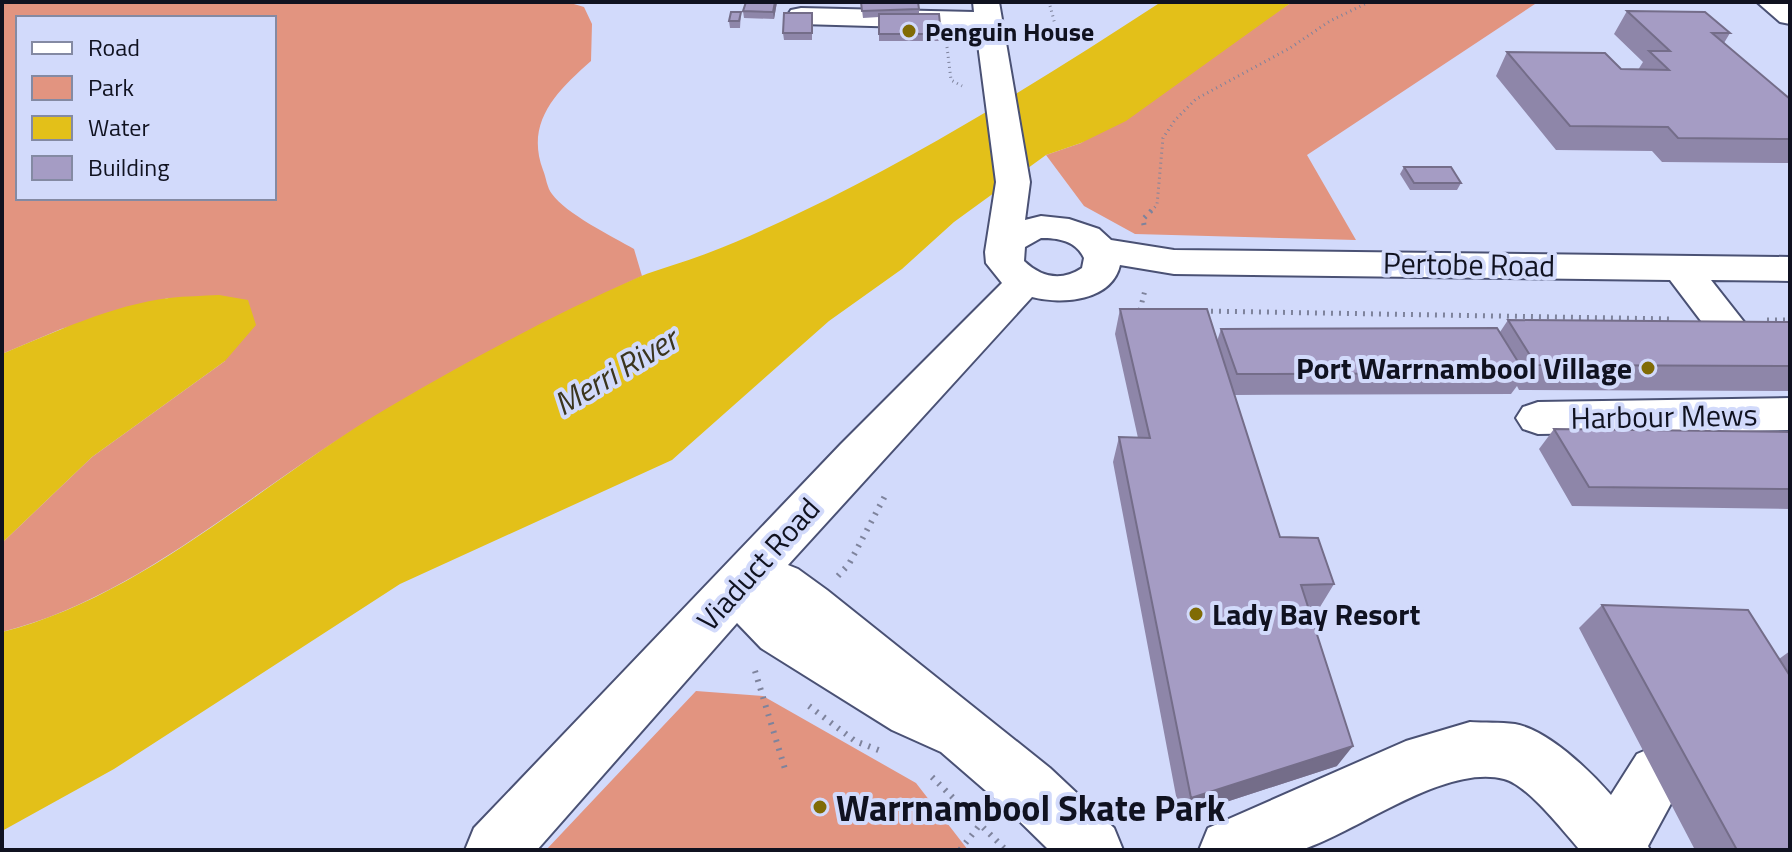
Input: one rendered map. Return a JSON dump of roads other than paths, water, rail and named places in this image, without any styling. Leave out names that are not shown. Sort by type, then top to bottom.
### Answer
[{"type":"street","points":[[1770,2],[1790,16]]},
{"type":"street","points":[[801,16],[989,18],[1013,182],[1014,267]]},
{"type":"street","points":[[1013,182],[1035,208],[1090,251]]},
{"type":"street","points":[[1014,267],[1015,235],[1027,230],[1057,227],[1090,251]]},
{"type":"street","points":[[1014,267],[1052,289],[1066,289],[1080,286],[1090,251]]},
{"type":"street","name":"Pertobe Road","points":[[1090,251],[1149,260],[1790,269]]},
{"type":"street","name":"Viaduct Road","points":[[496,850],[743,579],[1014,267]]},
{"type":"street","points":[[1680,267],[1790,407]]},
{"type":"street","name":"Harbour Mews","points":[[1538,418],[1790,414]]},
{"type":"street","points":[[743,579],[757,612],[780,632],[912,712],[938,749],[1029,789],[1092,850]]},
{"type":"street","points":[[1230,850],[1341,802],[1406,769],[1470,750],[1516,752],[1567,789],[1617,846],[1658,774]]},
{"type":"water","name":"Merri River","points":[[1161,2],[1292,2],[1126,121],[1081,143],[1046,155],[954,222],[902,269],[829,321],[672,460],[400,584],[114,769],[2,831],[2,632],[55,615],[106,592],[155,564],[344,435],[421,388],[514,338],[639,277],[766,229],[938,140]]},
{"type":"water","points":[[219,295],[248,300],[256,325],[225,361],[92,457],[2,543],[2,354],[84,320],[126,307],[169,298]]},
{"type":"place","name":"Penguin House","points":[[909,31]]},
{"type":"place","name":"Port Warrnambool Village","points":[[1648,368]]},
{"type":"place","name":"Lady Bay Resort","points":[[1196,614]]},
{"type":"place","name":"Warrnambool Skate Park","points":[[820,807]]}]
